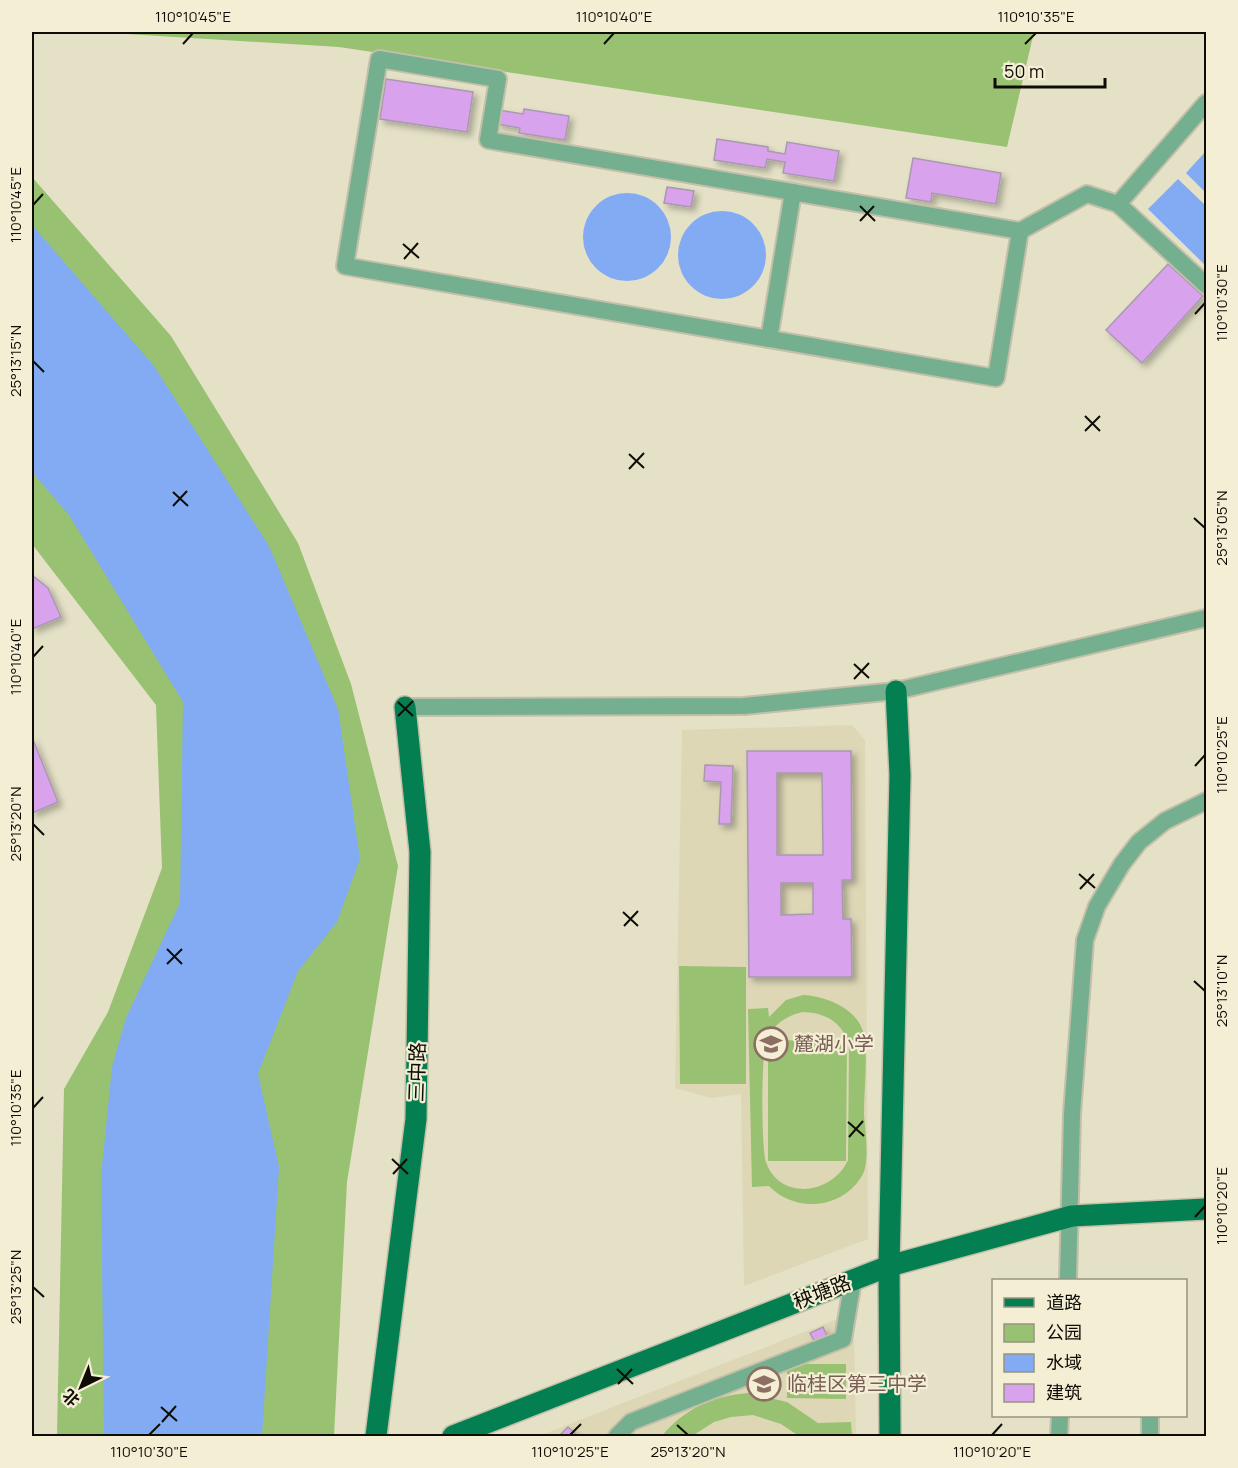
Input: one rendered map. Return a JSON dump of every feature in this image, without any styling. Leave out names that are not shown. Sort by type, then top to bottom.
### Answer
[{"type":"main road","points":[[890,1437],[889,1266],[900,775],[896,691]]},
{"type":"main road","name":"三中路","points":[[376,1437],[416,1108],[420,852],[405,706]]},
{"type":"main road","name":"秧塘路","points":[[453,1437],[889,1266],[1072,1216],[1206,1209]]},
{"type":"street","points":[[1020,231],[996,378],[345,266],[379,59],[498,79],[488,140],[1020,231],[1088,194],[1118,204],[1206,285]]},
{"type":"street","points":[[1118,204],[1206,103]]},
{"type":"street","points":[[769,339],[794,192]]},
{"type":"street","points":[[405,706],[744,706],[896,691],[1206,618]]},
{"type":"street","points":[[1068,1279],[1072,1216],[1072,1114],[1085,940],[1096,906],[1122,864],[1139,842],[1165,821],[1206,801]]},
{"type":"street","points":[[617,1437],[631,1422],[843,1339],[853,1281]]},
{"type":"street","points":[[1059,1437],[1060,1417]]},
{"type":"street","points":[[1150,1417],[1150,1437]]},
{"type":"shaded area","name":"麓湖小学","points":[[852,725],[865,740],[868,1239],[744,1286],[741,1094],[711,1098],[675,1088],[682,730]]},
{"type":"shaded area","name":"临桂区第三中学","points":[[835,1320],[854,1331],[856,1436],[539,1436]]},
{"type":"green space","points":[[94,32],[1034,32],[1007,147],[339,47]]},
{"type":"green space","points":[[32,177],[171,336],[298,543],[351,684],[398,866],[347,1182],[334,1436],[57,1436],[64,1089],[108,1012],[162,868],[156,705],[32,544]]},
{"type":"green space","points":[[679,966],[746,967],[746,1084],[680,1084]]},
{"type":"green space","points":[[803,995],[831,1001],[849,1011],[856,1018],[864,1035],[866,1064],[864,1114],[867,1153],[865,1168],[855,1186],[844,1195],[819,1204],[792,1201],[769,1186],[752,1187],[748,1009],[768,1008],[769,1017],[786,1000]],"holes":[[[803,1012],[826,1017],[838,1025],[849,1045],[848,1160],[831,1180],[807,1189],[794,1188],[783,1183],[773,1175],[766,1162],[763,1138],[763,1079],[765,1047],[770,1033],[778,1024],[792,1015]]]},
{"type":"green space","points":[[768,1040],[847,1041],[846,1161],[768,1161]]},
{"type":"green space","points":[[787,1364],[846,1364],[846,1399],[787,1398]]},
{"type":"green space","points":[[748,1393],[787,1402],[818,1423],[851,1422],[852,1436],[799,1436],[781,1424],[753,1415],[731,1417],[714,1422],[692,1436],[662,1436],[680,1418],[700,1406],[723,1397]]},
{"type":"water","points":[[1206,151],[1206,193],[1186,173]]},
{"type":"water","points":[[1178,179],[1206,206],[1206,266],[1148,209]]},
{"type":"water","points":[[627,193],[652,200],[664,212],[671,237],[664,262],[652,274],[627,281],[602,274],[590,262],[583,237],[590,212],[602,200]]},
{"type":"water","points":[[722,211],[747,218],[759,230],[766,255],[759,280],[747,292],[722,299],[697,292],[685,280],[678,255],[685,230],[697,218]]},
{"type":"water","points":[[32,225],[154,366],[269,546],[338,709],[360,859],[337,922],[298,971],[258,1074],[279,1167],[262,1436],[104,1436],[101,1176],[112,1067],[126,1018],[180,903],[183,702],[69,515],[32,472]]},
{"type":"building","points":[[386,79],[473,92],[467,132],[380,119]]},
{"type":"building","points":[[524,109],[569,116],[565,140],[519,133],[520,128],[497,124],[499,110],[523,114]]},
{"type":"building","points":[[717,139],[768,147],[768,151],[785,154],[787,142],[839,151],[834,181],[783,173],[785,162],[767,159],[765,168],[714,160]]},
{"type":"building","points":[[913,158],[1001,173],[996,204],[932,193],[931,202],[906,198]]},
{"type":"building","points":[[667,187],[694,191],[691,207],[664,203]]},
{"type":"building","points":[[1168,264],[1203,296],[1142,363],[1106,330]]},
{"type":"building","points":[[32,575],[48,588],[61,617],[32,629]]},
{"type":"building","points":[[32,737],[58,802],[32,813]]},
{"type":"building","points":[[747,751],[851,751],[852,880],[842,880],[843,919],[851,919],[852,977],[749,977]],"holes":[[[777,773],[822,773],[823,855],[777,855]],[[781,883],[813,883],[813,914],[781,915]]]},
{"type":"building","points":[[705,765],[733,766],[731,824],[719,824],[721,782],[704,781]]},
{"type":"building","points":[[823,1327],[827,1336],[815,1342],[810,1333]]},
{"type":"building","points":[[568,1427],[578,1436],[559,1436]]},
{"type":"place","name":"麓湖小学","points":[[771,1044]]},
{"type":"place","name":"临桂区第三中学","points":[[764,1384]]}]
